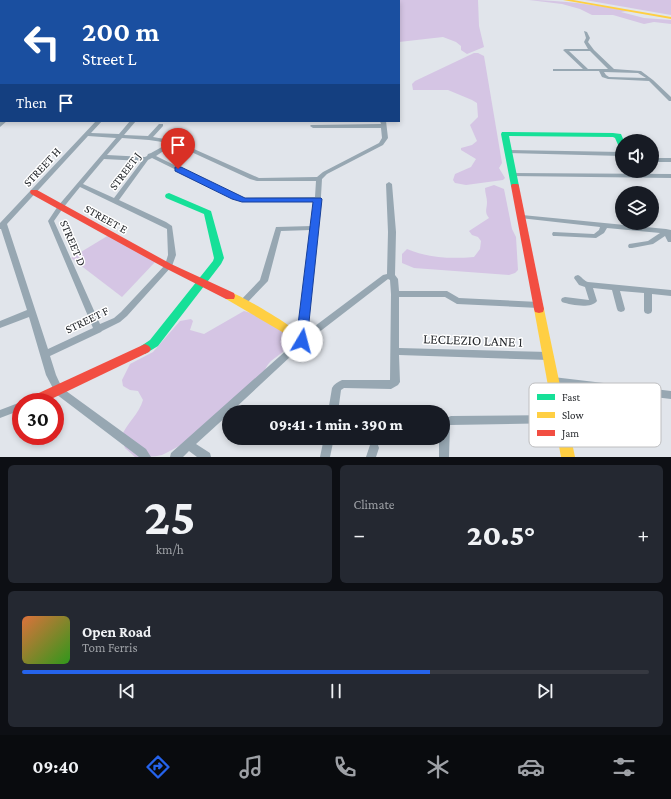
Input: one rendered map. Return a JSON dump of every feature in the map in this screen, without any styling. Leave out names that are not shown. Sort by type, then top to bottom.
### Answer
[{"type":"main road","points":[[565,0],[671,17]]},
{"type":"main road","points":[[574,0],[671,17]]},
{"type":"main road","points":[[554,381],[505,134],[615,135]]},
{"type":"main road","name":"STREET E","points":[[34,192],[168,266],[203,282],[242,303],[288,330],[302,341]]},
{"type":"main road","points":[[54,393],[143,352],[154,343],[218,262],[219,258],[208,213],[169,196]]},
{"type":"main road","points":[[566,447],[568,457]]},
{"type":"street","points":[[585,32],[588,38],[586,42],[591,50],[612,70]]},
{"type":"street","points":[[586,69],[565,50],[591,50]]},
{"type":"street","points":[[555,70],[586,69],[636,71],[642,73],[671,100]]},
{"type":"street","points":[[602,70],[604,76],[608,78],[649,80]]},
{"type":"street","name":"STREET H","points":[[2,226],[98,122]]},
{"type":"street","name":"STREET D","points":[[98,330],[50,221],[79,184],[132,122]]},
{"type":"street","points":[[302,341],[319,179],[325,173],[381,144],[385,138],[384,124],[313,126]]},
{"type":"street","points":[[149,138],[161,125]]},
{"type":"street","points":[[87,134],[149,138],[174,142],[259,180],[319,179]]},
{"type":"street","name":"STREET J","points":[[115,202],[148,157],[174,142]]},
{"type":"street","points":[[509,152],[615,154]]},
{"type":"street","points":[[102,157],[148,157],[235,197],[245,200],[318,199]]},
{"type":"street","points":[[659,160],[671,160]]},
{"type":"street","points":[[513,175],[671,176]]},
{"type":"street","points":[[79,184],[170,228],[172,254],[168,266]]},
{"type":"street","points":[[334,405],[337,388],[342,384],[391,385],[395,382],[395,294],[394,279],[391,276],[392,232],[389,184]]},
{"type":"street","points":[[522,217],[669,232]]},
{"type":"street","points":[[556,234],[596,236],[602,231],[604,225]]},
{"type":"street","points":[[2,226],[32,312],[51,375],[59,391],[142,452],[146,457]]},
{"type":"street","points":[[242,303],[264,281],[278,228],[315,228]]},
{"type":"street","points":[[669,232],[671,240]]},
{"type":"street","points":[[632,246],[648,244],[669,232]]},
{"type":"street","name":"STREET F","points":[[45,354],[117,320],[168,266]]},
{"type":"street","points":[[175,457],[302,341],[386,277],[391,276]]},
{"type":"street","points":[[578,278],[588,285],[671,294]]},
{"type":"street","points":[[565,300],[593,301],[588,285]]},
{"type":"street","points":[[615,288],[621,309]]},
{"type":"street","points":[[648,291],[648,311]]},
{"type":"street","points":[[395,294],[447,294],[457,301],[539,305]]},
{"type":"street","points":[[0,325],[32,312]]},
{"type":"street","name":"LECLEZIO LANE 1","points":[[396,351],[549,356]]},
{"type":"street","points":[[554,381],[571,383]]},
{"type":"street","points":[[661,394],[671,395]]},
{"type":"street","points":[[0,414],[12,409]]},
{"type":"street","points":[[444,457],[446,425],[447,422],[451,420],[529,419]]},
{"type":"street","points":[[188,445],[206,457]]},
{"type":"street","points":[[325,457],[328,445]]},
{"type":"shaded area","points":[[400,0],[478,0],[479,26],[484,47],[467,54],[461,50],[461,46],[456,42],[443,37],[400,42]]},
{"type":"shaded area","points":[[529,0],[567,2],[628,11],[621,12],[644,18],[671,20],[671,24],[654,22],[644,24],[613,15],[592,15],[580,9],[562,4]]},
{"type":"shaded area","points":[[585,0],[671,0],[671,15]]},
{"type":"shaded area","points":[[474,53],[484,56],[502,163],[499,168],[505,178],[503,180],[466,185],[455,183],[453,180],[455,174],[471,167],[476,159],[461,150],[461,148],[472,145],[477,141],[470,125],[478,117],[477,103],[448,90],[413,90],[412,84],[415,81]]},
{"type":"shaded area","points":[[494,185],[504,189],[512,229],[516,237],[518,270],[515,273],[509,275],[414,268],[402,263],[402,254],[407,249],[440,257],[474,257],[480,249],[481,241],[469,231],[489,218],[486,212],[487,202],[485,188]]},
{"type":"shaded area","points":[[109,235],[156,261],[122,297],[71,258]]},
{"type":"shaded area","points":[[244,311],[261,316],[287,335],[288,347],[269,363],[262,380],[234,405],[222,405],[222,415],[202,431],[176,448],[162,455],[152,457],[135,457],[125,448],[121,437],[126,427],[139,410],[143,400],[138,391],[130,390],[123,386],[122,380],[130,364],[153,352],[180,321],[191,319],[193,321],[190,330],[204,334]]},
{"type":"traffic: fast","points":[[515,186],[505,134],[615,135]]},
{"type":"traffic: fast","points":[[145,349],[154,343],[218,262],[219,258],[208,213],[169,196]]},
{"type":"traffic: slow","points":[[565,0],[671,18]]},
{"type":"traffic: slow","points":[[230,296],[288,330],[302,341]]},
{"type":"traffic: slow","points":[[539,309],[554,383]]},
{"type":"traffic: slow","points":[[566,447],[568,457]]},
{"type":"traffic: jam","points":[[515,186],[539,309]]},
{"type":"traffic: jam","points":[[34,192],[168,266],[230,296]]},
{"type":"traffic: jam","points":[[51,393],[145,349]]},
{"type":"route","points":[[178,169],[235,197],[245,200],[318,199],[302,341]]}]
